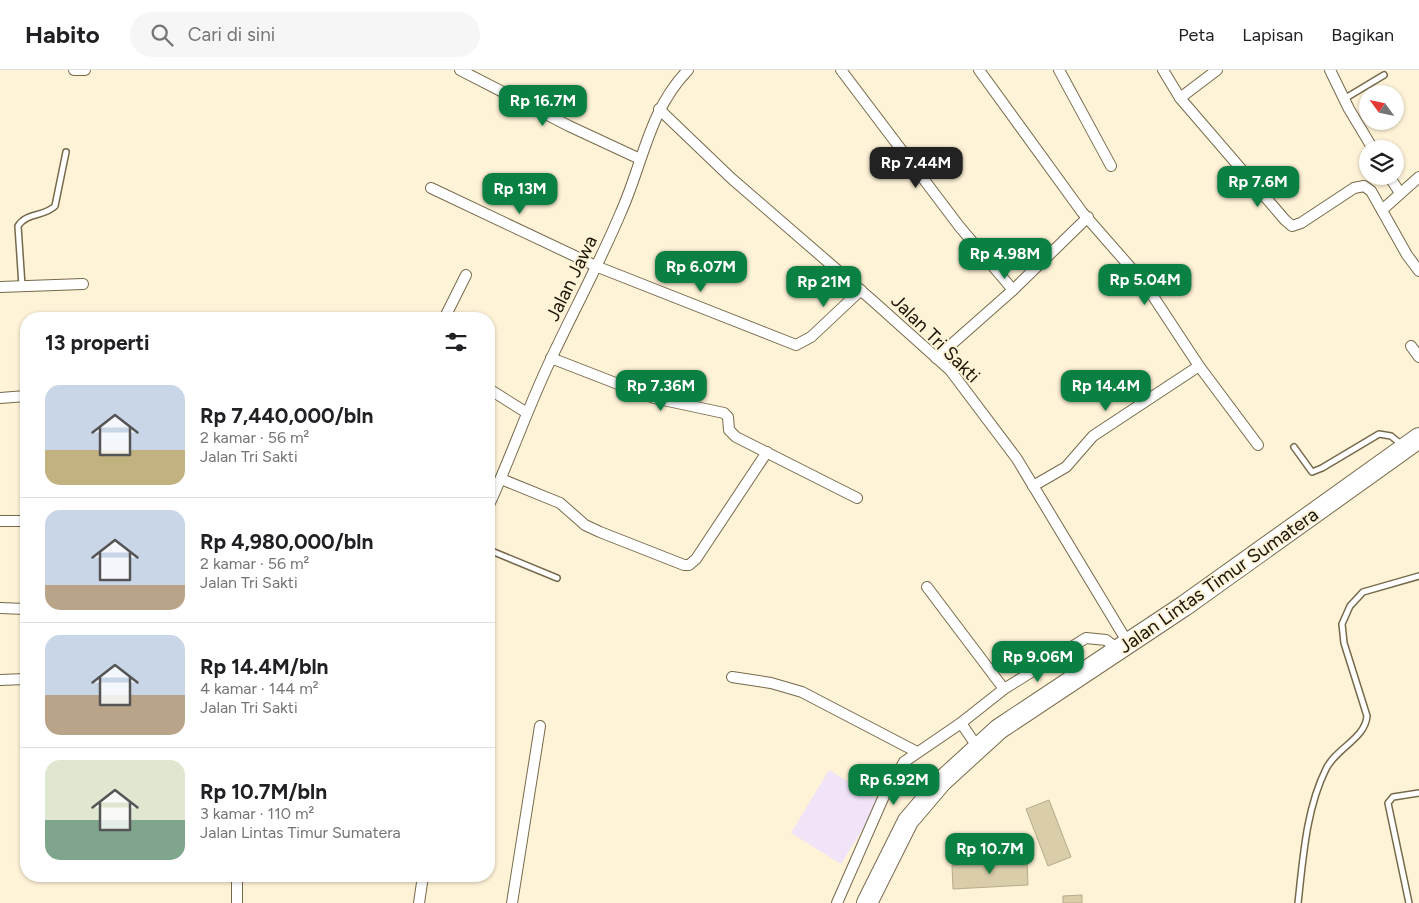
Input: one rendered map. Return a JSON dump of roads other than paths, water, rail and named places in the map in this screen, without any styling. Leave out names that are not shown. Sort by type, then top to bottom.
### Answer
[{"type":"highway","name":"Jalan Lintas Timur Sumatera","points":[[867,903],[908,821],[942,781],[999,729],[1184,606],[1412,443]]},
{"type":"street","points":[[74,70],[85,70]]},
{"type":"street","points":[[460,70],[569,126],[640,159]]},
{"type":"street","name":"Jalan Jawa","points":[[495,492],[526,413],[551,358],[598,267],[628,198],[659,109],[670,91],[688,70]]},
{"type":"street","points":[[841,70],[960,226],[1013,290]]},
{"type":"street","points":[[979,70],[1088,217],[1145,284],[1199,366],[1258,445]]},
{"type":"street","points":[[1058,70],[1111,166]]},
{"type":"street","points":[[1163,70],[1180,98],[1292,226],[1301,223],[1354,188],[1364,186],[1371,191],[1407,255],[1419,271]]},
{"type":"street","points":[[1180,98],[1217,70]]},
{"type":"street","points":[[1330,70],[1368,140]]},
{"type":"street","name":"Jalan Tri Sakti","points":[[659,109],[731,178],[950,370],[989,420],[1033,486],[1123,646]]},
{"type":"street","points":[[1382,210],[1419,177]]},
{"type":"street","points":[[1395,185],[1400,193]]},
{"type":"street","points":[[431,188],[598,267],[796,345],[811,337],[861,290]]},
{"type":"street","points":[[936,358],[1013,290],[1088,217]]},
{"type":"street","points":[[448,312],[466,275]]},
{"type":"street","points":[[0,287],[83,284]]},
{"type":"street","points":[[1411,346],[1419,357]]},
{"type":"street","points":[[551,358],[654,398],[724,413],[728,417],[729,430],[732,434],[857,498]]},
{"type":"street","points":[[1033,486],[1066,467],[1093,436],[1199,366]]},
{"type":"street","points":[[495,393],[526,413]]},
{"type":"street","points":[[0,398],[20,396]]},
{"type":"street","points":[[501,479],[560,502],[585,524],[600,532],[689,565],[696,559],[767,452]]},
{"type":"street","points":[[0,521],[20,521]]},
{"type":"street","points":[[927,587],[1004,689]]},
{"type":"street","points":[[0,608],[20,609]]},
{"type":"street","points":[[838,903],[884,796],[904,762],[961,723],[1004,689],[1086,638],[1106,640],[1123,646]]},
{"type":"street","points":[[732,677],[802,692],[917,752]]},
{"type":"street","points":[[0,680],[20,679]]},
{"type":"street","points":[[961,723],[978,748]]},
{"type":"street","points":[[512,903],[540,726]]},
{"type":"street","points":[[237,903],[238,882]]},
{"type":"street","points":[[419,903],[422,882]]},
{"type":"lane","points":[[1344,99],[1384,75]]},
{"type":"lane","points":[[22,286],[18,226],[24,218],[47,212],[55,206],[66,152]]},
{"type":"lane","points":[[1294,447],[1312,472],[1379,434],[1412,443]]},
{"type":"lane","points":[[495,552],[557,578]]},
{"type":"lane","points":[[1298,903],[1307,828],[1325,770],[1332,757],[1362,732],[1366,725],[1367,716],[1344,643],[1342,624],[1350,606],[1363,592],[1419,576]]},
{"type":"lane","points":[[1409,903],[1388,803],[1393,798],[1419,793]]}]
